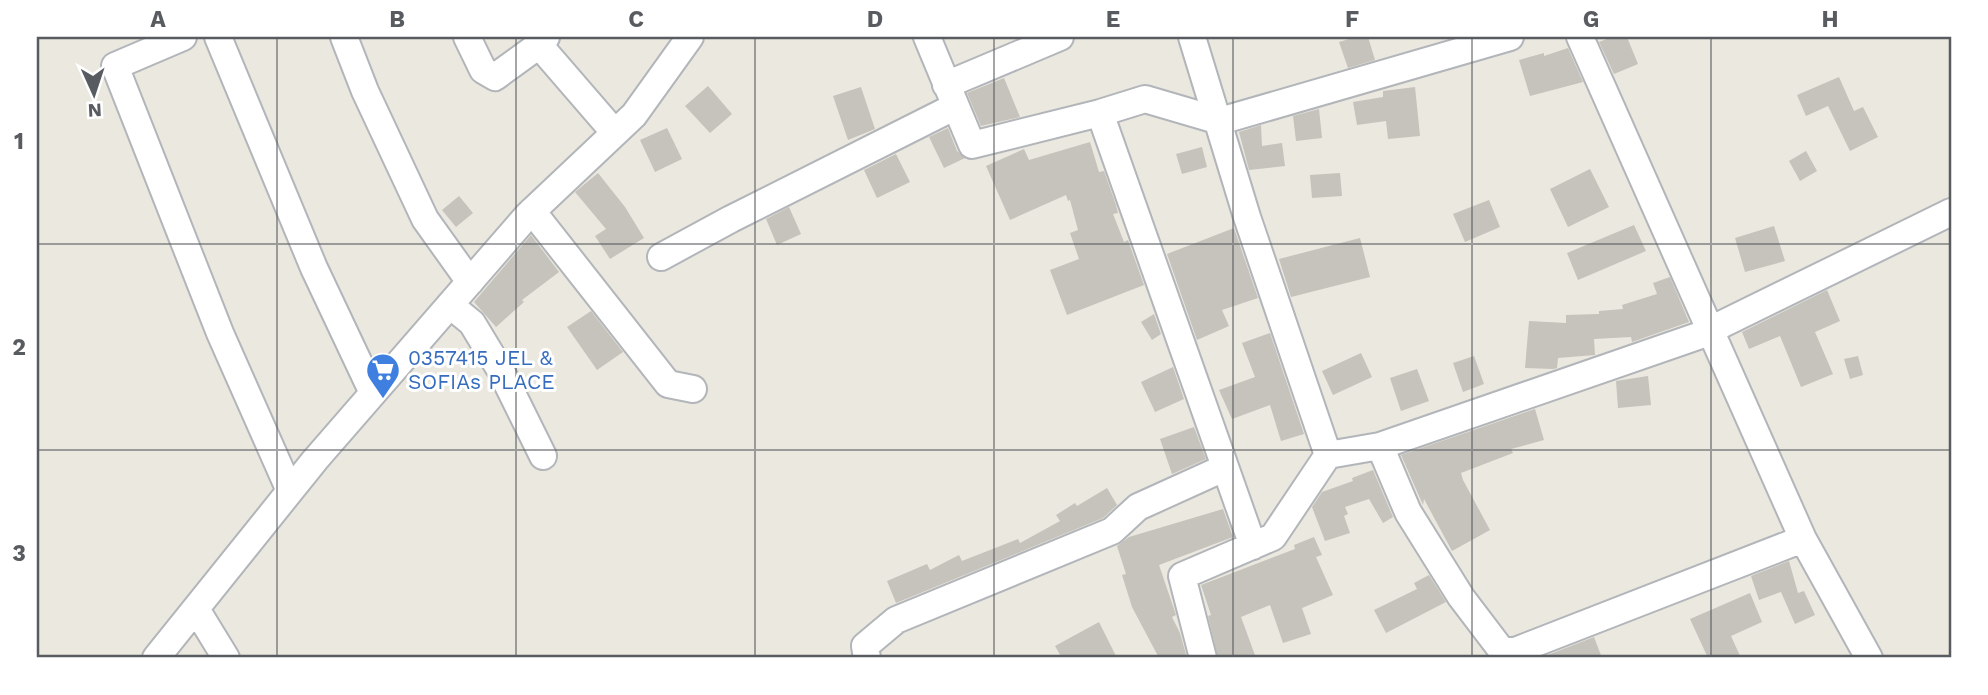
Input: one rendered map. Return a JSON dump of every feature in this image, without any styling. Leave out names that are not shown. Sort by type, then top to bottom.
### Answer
[{"type":"street","points":[[183,37],[115,66],[220,333],[290,491]]},
{"type":"street","points":[[218,37],[314,268],[373,393]]},
{"type":"street","points":[[344,37],[365,91],[425,219],[470,282]]},
{"type":"street","points":[[467,37],[482,70],[495,77],[542,41],[615,133]]},
{"type":"street","points":[[156,658],[290,491],[532,211],[634,115],[690,37]]},
{"type":"street","points":[[927,37],[972,145],[1145,99],[1220,121],[1510,37]]},
{"type":"street","points":[[661,257],[1060,37]]},
{"type":"street","points":[[1192,37],[1220,121],[1247,217],[1328,455]]},
{"type":"street","points":[[1580,37],[1803,539],[1870,658]]},
{"type":"street","points":[[1100,113],[1253,546]]},
{"type":"street","points":[[532,211],[668,384],[693,389]]},
{"type":"street","points":[[1203,658],[1182,576],[1273,537],[1328,455],[1380,446],[1685,340],[1951,212]]},
{"type":"street","points":[[450,305],[472,323],[501,371],[543,456]]},
{"type":"street","points":[[1380,446],[1408,512],[1461,597],[1499,647],[1506,651],[1515,651],[1803,539]]},
{"type":"street","points":[[867,658],[865,646],[896,620],[1112,531],[1138,507],[1224,468]]},
{"type":"street","points":[[196,609],[226,658]]},
{"type":"building","points":[[1368,37],[1375,60],[1348,68],[1339,42]]},
{"type":"building","points":[[1612,37],[1627,37],[1638,64],[1614,74],[1599,42]]},
{"type":"building","points":[[1568,48],[1583,82],[1530,96],[1519,60]]},
{"type":"building","points":[[1839,77],[1854,111],[1863,107],[1878,137],[1850,151],[1828,106],[1806,116],[1797,95]]},
{"type":"building","points":[[1004,78],[1020,117],[981,126],[967,93]]},
{"type":"building","points":[[708,86],[732,114],[710,133],[685,106]]},
{"type":"building","points":[[861,87],[875,129],[848,140],[833,96]]},
{"type":"building","points":[[1415,87],[1420,136],[1388,139],[1386,121],[1357,125],[1353,102],[1383,97],[1383,91]]},
{"type":"building","points":[[1319,109],[1322,138],[1296,141],[1293,116]]},
{"type":"building","points":[[1261,125],[1262,146],[1282,143],[1285,166],[1249,170],[1239,132]]},
{"type":"building","points":[[667,128],[682,159],[655,172],[640,140]]},
{"type":"building","points":[[948,128],[957,151],[965,158],[944,168],[929,137]]},
{"type":"building","points":[[1090,142],[1099,172],[1104,171],[1116,205],[1118,213],[1113,214],[1124,242],[1128,240],[1144,285],[1067,315],[1050,270],[1079,259],[1070,233],[1078,230],[1070,200],[1068,201],[1066,195],[1010,220],[986,166],[1024,149],[1029,160]]},
{"type":"building","points":[[1202,147],[1207,167],[1182,174],[1176,154]]},
{"type":"building","points":[[1806,151],[1817,171],[1800,181],[1789,161]]},
{"type":"building","points":[[896,154],[910,182],[877,198],[864,170]]},
{"type":"building","points":[[1590,169],[1609,207],[1568,227],[1550,189]]},
{"type":"building","points":[[598,173],[625,207],[644,238],[610,259],[595,236],[606,229],[575,192]]},
{"type":"building","points":[[1340,173],[1342,196],[1312,198],[1310,175]]},
{"type":"building","points":[[459,196],[473,213],[456,227],[442,210]]},
{"type":"building","points":[[1489,200],[1500,227],[1465,242],[1453,214]]},
{"type":"building","points":[[789,207],[801,234],[777,245],[766,219]]},
{"type":"building","points":[[1634,225],[1646,251],[1578,280],[1567,253]]},
{"type":"building","points":[[1774,226],[1785,261],[1745,272],[1735,238]]},
{"type":"building","points":[[1234,228],[1258,298],[1222,310],[1229,326],[1197,340],[1167,254]]},
{"type":"building","points":[[531,235],[559,272],[522,300],[524,302],[496,327],[474,302]]},
{"type":"building","points":[[1360,238],[1370,277],[1291,297],[1279,259]]},
{"type":"building","points":[[1670,277],[1689,322],[1632,342],[1631,337],[1594,339],[1595,355],[1558,358],[1557,368],[1553,369],[1525,368],[1529,321],[1566,323],[1566,315],[1599,314],[1599,311],[1623,309],[1622,305],[1657,294],[1653,283]]},
{"type":"building","points":[[1827,290],[1840,321],[1815,332],[1833,374],[1801,387],[1780,336],[1749,349],[1742,332]]},
{"type":"building","points":[[591,311],[623,352],[597,370],[567,327]]},
{"type":"building","points":[[1154,314],[1161,334],[1152,340],[1141,322]]},
{"type":"building","points":[[1270,333],[1304,434],[1281,441],[1270,405],[1232,419],[1219,390],[1255,377],[1242,343]]},
{"type":"building","points":[[1361,353],[1372,377],[1333,395],[1322,371]]},
{"type":"building","points":[[1474,356],[1484,384],[1463,392],[1453,363]]},
{"type":"building","points":[[1858,356],[1863,375],[1850,379],[1844,359]]},
{"type":"building","points":[[1173,367],[1184,399],[1155,412],[1141,382]]},
{"type":"building","points":[[1417,369],[1429,401],[1401,411],[1390,378]]},
{"type":"building","points":[[1648,376],[1651,405],[1618,408],[1616,381]]},
{"type":"building","points":[[1535,409],[1544,440],[1511,449],[1513,453],[1461,473],[1490,530],[1452,551],[1424,499],[1423,505],[1401,455]]},
{"type":"building","points":[[1194,427],[1206,459],[1172,474],[1160,439]]},
{"type":"building","points":[[1373,470],[1393,517],[1383,523],[1369,499],[1345,507],[1348,514],[1344,516],[1350,533],[1325,541],[1312,507],[1322,492],[1353,481],[1352,478]]},
{"type":"building","points":[[1107,488],[1117,505],[1103,518],[896,603],[887,581],[927,564],[930,570],[959,555],[962,561],[1018,539],[1020,543],[1060,521],[1056,515]]},
{"type":"building","points":[[1223,509],[1233,537],[1159,565],[1176,615],[1172,617],[1187,658],[1159,658],[1132,607],[1117,546],[1129,537]]},
{"type":"building","points":[[1314,537],[1322,555],[1316,557],[1333,595],[1302,608],[1311,634],[1283,643],[1270,605],[1241,617],[1256,658],[1218,658],[1208,616],[1211,615],[1201,585],[1295,549],[1294,545]]},
{"type":"building","points":[[1789,561],[1798,593],[1804,591],[1815,615],[1795,624],[1781,592],[1759,600],[1751,576]]},
{"type":"building","points":[[1429,575],[1446,602],[1386,633],[1374,610],[1417,589],[1414,583]]},
{"type":"building","points":[[1750,593],[1762,622],[1731,636],[1741,658],[1708,658],[1690,619]]},
{"type":"building","points":[[1099,622],[1117,658],[1062,658],[1055,646]]},
{"type":"building","points":[[1594,637],[1602,658],[1540,658]]},
{"type":"place","name":"0357415 JEL & SOFIAs PLACE","points":[[383,400]]}]
